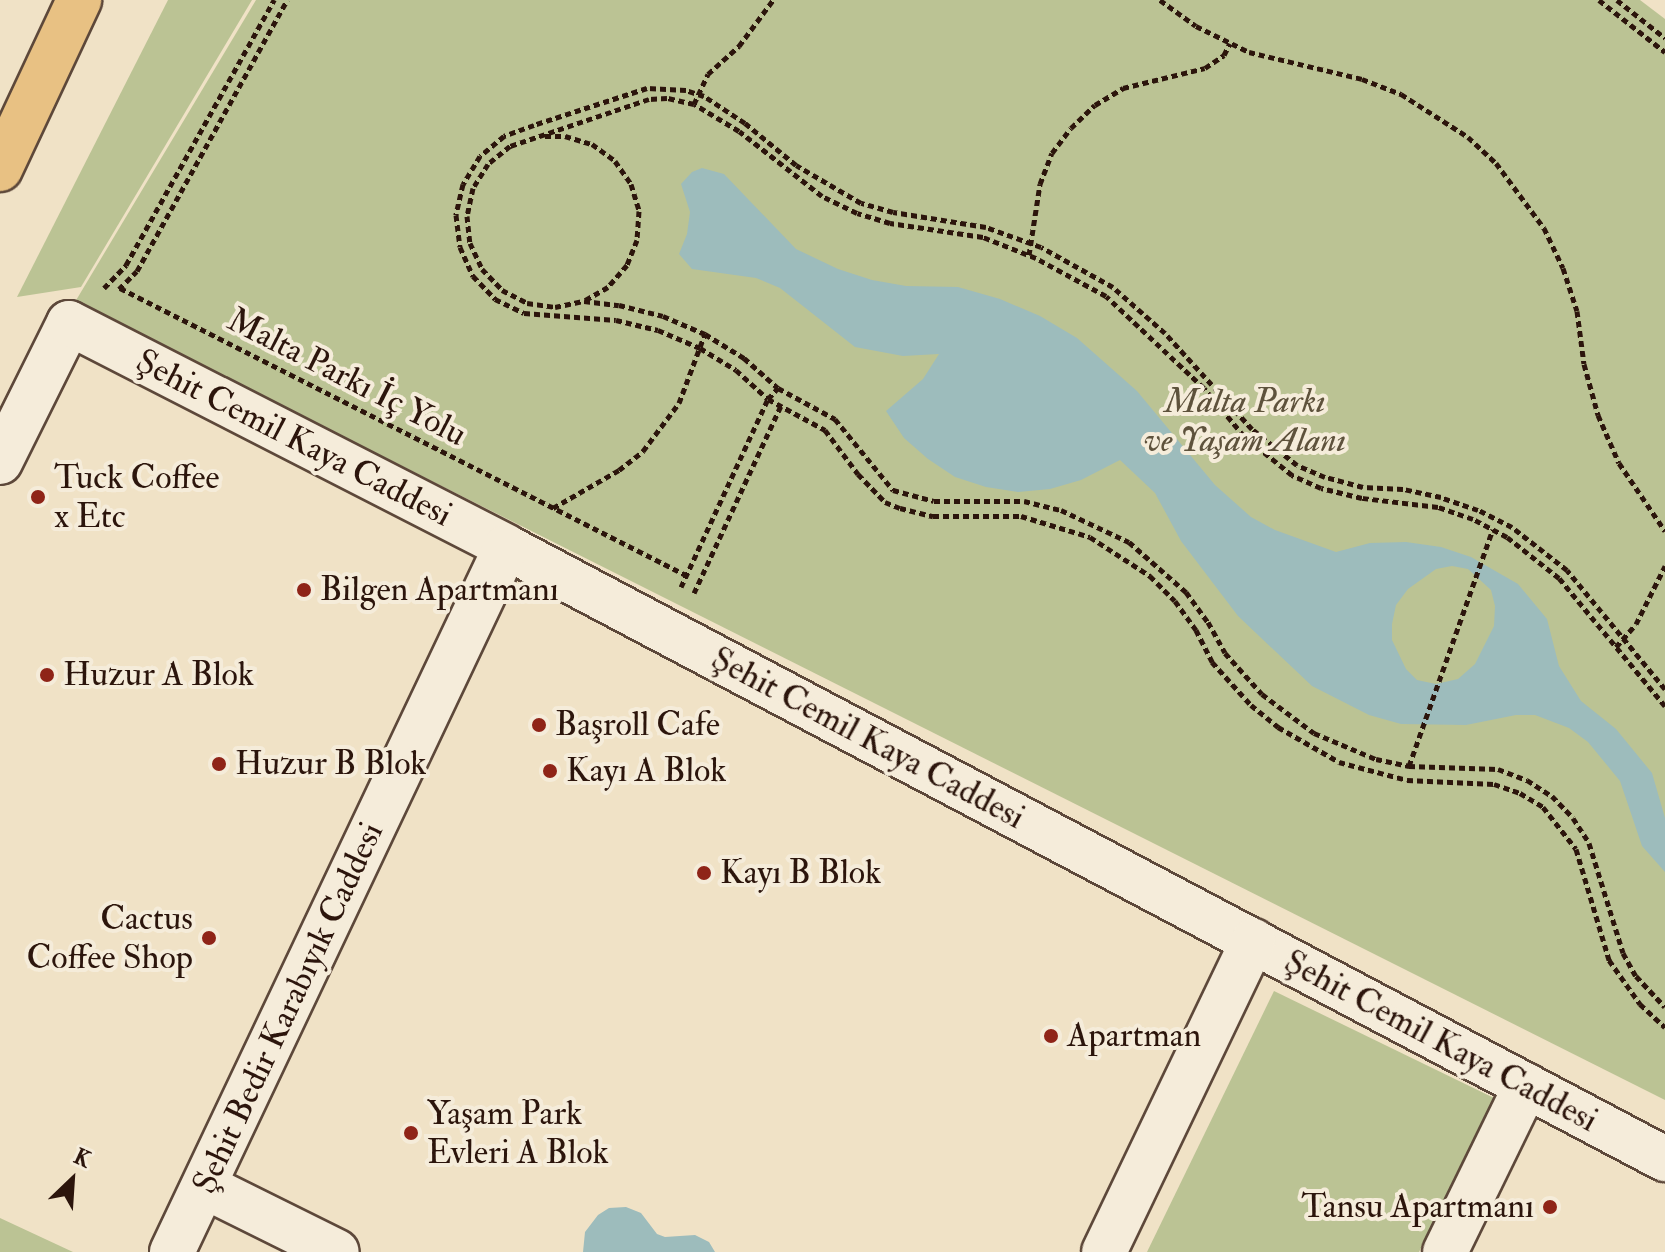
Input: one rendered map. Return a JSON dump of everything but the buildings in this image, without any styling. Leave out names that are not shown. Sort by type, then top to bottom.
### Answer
[{"type":"highway","points":[[0,169],[79,0]]},
{"type":"street","points":[[0,462],[69,323]]},
{"type":"street","name":"Şehit Cemil Kaya Caddesi","points":[[69,323],[506,547],[1665,1159]]},
{"type":"street","name":"Şehit Bedir Karabıyık Caddesi","points":[[172,1252],[506,547]]},
{"type":"street","points":[[1104,1252],[1253,941]]},
{"type":"street","points":[[1445,1252],[1526,1086]]},
{"type":"street","points":[[204,1186],[337,1252]]},
{"type":"path","points":[[69,323],[126,265],[274,0]]},
{"type":"path","points":[[69,323],[107,301],[137,271],[287,0]]},
{"type":"path","points":[[694,104],[708,74],[739,46],[773,0]]},
{"type":"path","points":[[1160,0],[1196,26],[1276,61],[1321,68],[1401,94],[1468,137],[1496,163],[1544,228],[1563,268],[1577,311],[1584,364],[1598,415],[1619,463],[1665,531]]},
{"type":"path","points":[[1599,0],[1665,52]]},
{"type":"path","points":[[1617,0],[1665,38]]},
{"type":"path","points":[[1029,255],[1040,184],[1052,153],[1071,128],[1095,105],[1123,88],[1205,68],[1224,55],[1230,43]]},
{"type":"path","points":[[1665,689],[1567,570],[1512,527],[1441,497],[1403,489],[1363,487],[1325,477],[1273,449],[1165,333],[1113,287],[1030,244],[986,227],[893,212],[861,203],[796,165],[745,123],[699,95],[667,87],[647,88],[504,136],[480,156],[468,174],[456,215],[460,247],[469,266],[495,299],[524,313],[616,320],[658,330],[700,348],[736,370],[768,399],[825,430],[885,502],[933,516],[1021,516],[1056,524],[1121,554],[1175,601],[1196,630],[1212,662],[1251,705],[1307,746],[1339,762],[1407,780],[1494,784],[1520,793],[1543,807],[1576,849],[1609,960],[1640,1004],[1665,1027]]},
{"type":"path","points":[[536,136],[565,136],[592,144],[615,161],[631,184],[639,211],[637,240],[627,265],[608,287],[584,301],[555,307],[527,303],[502,290],[482,269],[470,243],[467,216],[473,188],[488,164],[510,146],[536,136],[649,99],[667,98],[694,104],[739,131],[822,196],[857,213],[890,223],[983,237],[1029,255],[1106,296],[1167,351],[1255,447],[1292,475],[1321,488],[1362,498],[1438,507],[1493,529],[1534,556],[1559,578],[1665,706]]},
{"type":"path","name":"Malta Parkı İç Yolu","points":[[120,288],[686,575]]},
{"type":"path","points":[[584,301],[663,316],[705,334],[744,358],[778,388],[835,419],[893,490],[934,501],[1024,501],[1061,510],[1129,542],[1186,592],[1225,653],[1286,716],[1344,748],[1409,766],[1498,769],[1527,780],[1552,796],[1573,818],[1589,843],[1612,929],[1623,953],[1636,976],[1665,1007]]},
{"type":"path","points":[[553,508],[619,470],[643,451],[679,403],[705,334]]},
{"type":"path","points":[[668,633],[667,616],[768,399],[778,388]]},
{"type":"path","points":[[668,633],[681,622],[781,406]]},
{"type":"path","points":[[1409,766],[1493,529]]},
{"type":"path","points":[[1616,647],[1636,624],[1665,566]]},
{"type":"green space","points":[[168,0],[252,0],[81,287],[17,297]]},
{"type":"green space","name":"Malta Parkı ve Yaşam Alanı","points":[[256,0],[1640,0],[1665,19],[1665,1100],[75,302]]},
{"type":"green space","points":[[1274,991],[1494,1098],[1419,1252],[1147,1252]]},
{"type":"green space","points":[[0,1218],[73,1252],[0,1252]]},
{"type":"water","points":[[702,168],[724,174],[796,249],[838,269],[872,280],[906,286],[958,287],[1000,299],[1040,316],[1077,338],[1137,391],[1215,485],[1251,517],[1275,530],[1336,552],[1370,543],[1406,542],[1441,547],[1471,557],[1518,584],[1547,619],[1559,666],[1581,701],[1616,729],[1652,773],[1665,818],[1665,872],[1642,846],[1620,781],[1588,742],[1569,728],[1535,715],[1516,715],[1466,725],[1401,724],[1369,715],[1312,686],[1238,616],[1181,541],[1155,493],[1120,460],[1081,480],[1050,489],[1018,492],[986,487],[955,477],[928,459],[904,438],[886,411],[923,379],[939,354],[903,356],[855,347],[780,288],[756,278],[692,269],[679,254],[687,234],[690,212],[681,184],[692,172]],"holes":[[[1452,566],[1468,569],[1491,590],[1495,606],[1494,626],[1475,664],[1458,679],[1436,684],[1417,680],[1406,669],[1392,640],[1396,605],[1408,589],[1436,569]]]},
{"type":"water","points":[[626,1207],[641,1213],[657,1234],[665,1237],[695,1235],[709,1242],[715,1252],[583,1252],[585,1232],[598,1215],[609,1208]]},
{"type":"place","name":"Tuck Coffee x Etc","points":[[38,497]]},
{"type":"place","name":"Bilgen Apartmanı","points":[[304,590]]},
{"type":"place","name":"Huzur A Blok","points":[[47,675]]},
{"type":"place","name":"Başroll Cafe","points":[[539,725]]},
{"type":"place","name":"Huzur B Blok","points":[[219,764]]},
{"type":"place","name":"Kayı A Blok","points":[[550,771]]},
{"type":"place","name":"Kayı B Blok","points":[[704,873]]},
{"type":"place","name":"Cactus Coffee Shop","points":[[209,938]]},
{"type":"place","name":"Apartman","points":[[1051,1036]]},
{"type":"place","name":"Yaşam Park Evleri A Blok","points":[[411,1133]]},
{"type":"place","name":"Tansu Apartmanı","points":[[1550,1207]]}]
